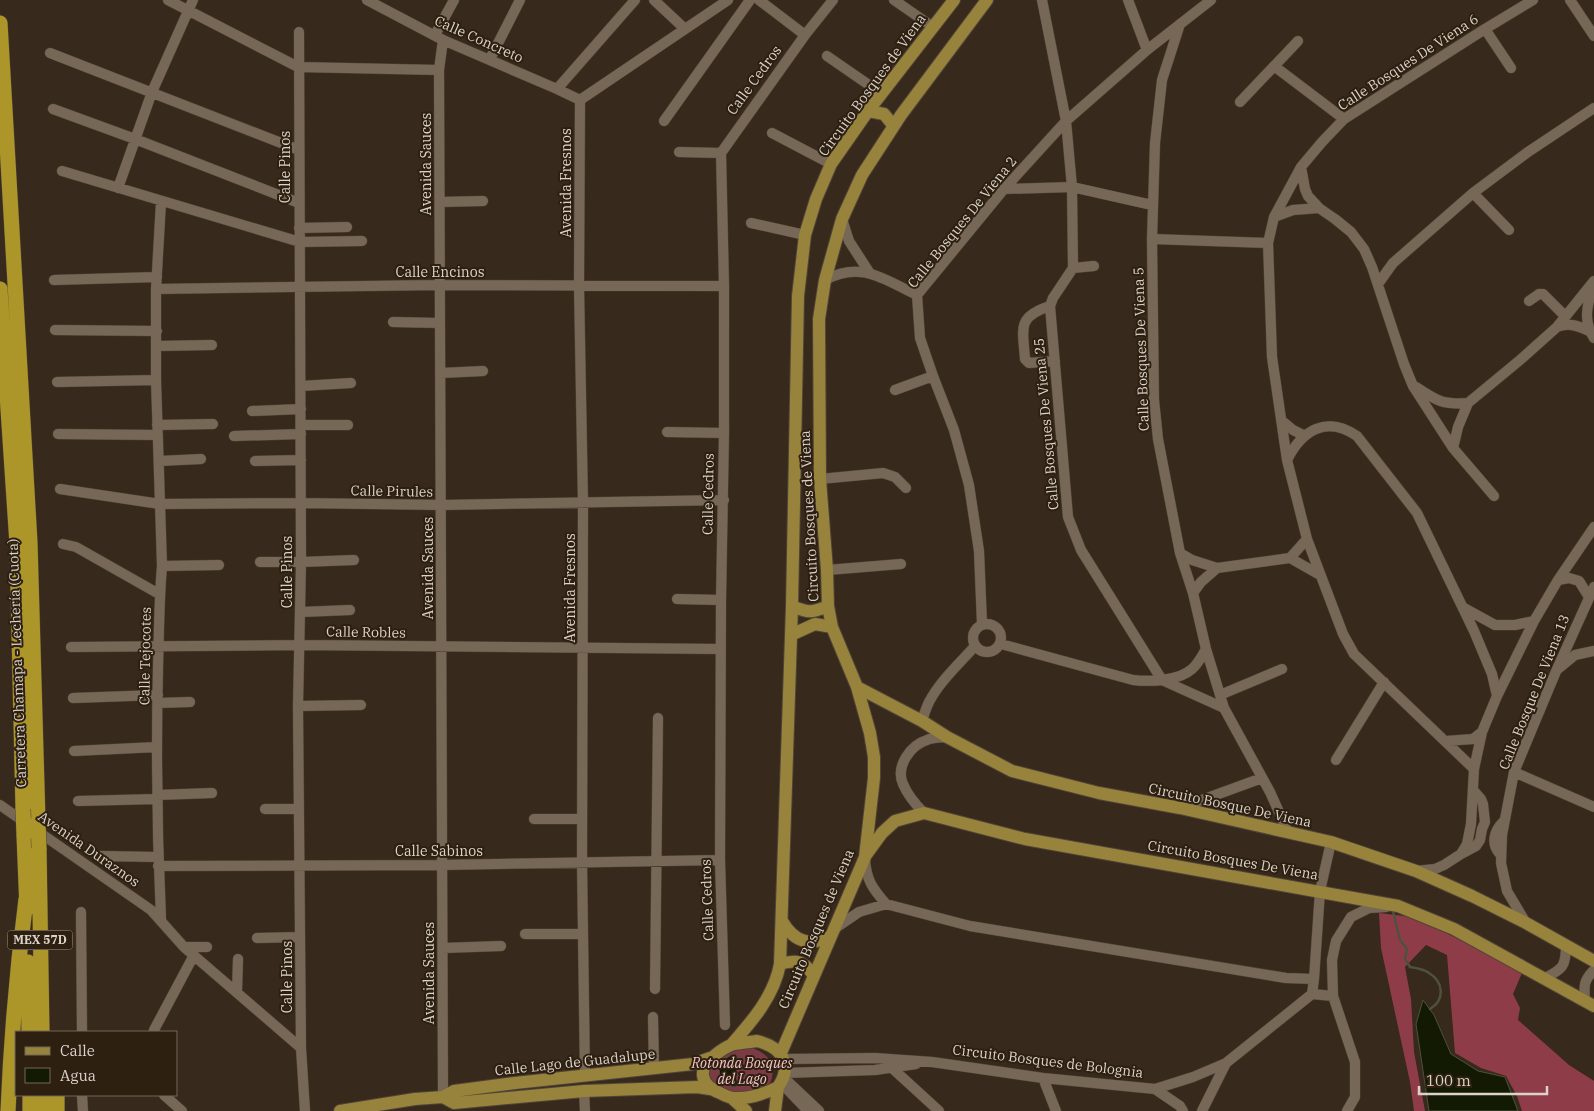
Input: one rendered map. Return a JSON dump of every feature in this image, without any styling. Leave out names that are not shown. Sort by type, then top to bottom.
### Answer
[{"type":"highway","name":"Carretera Chamapa - Lechería (Cuota)","points":[[0,23],[30,543],[43,1029]]},
{"type":"highway","name":"Carretera Chamapa - Lechería (Cuota)","points":[[0,289],[18,544],[29,1031]]},
{"type":"highway","points":[[8,1111],[16,990],[26,899]]},
{"type":"highway","points":[[30,1096],[30,1111]]},
{"type":"highway","points":[[44,1096],[44,1111]]},
{"type":"highway","points":[[57,1096],[58,1111]]},
{"type":"main road","name":"Circuito Bosques de Viena","points":[[732,1044],[768,998],[776,982],[780,964],[792,606],[798,296],[805,236],[816,199],[831,164],[868,111],[954,0]]},
{"type":"main road","name":"Circuito Bosques de Viena","points":[[782,1056],[865,857],[874,778],[874,757],[870,733],[857,687],[832,627],[828,606],[820,479],[819,319],[825,280],[842,220],[862,175],[897,120],[987,0]]},
{"type":"main road","points":[[881,95],[897,120]]},
{"type":"main road","points":[[868,111],[884,114],[897,120]]},
{"type":"main road","points":[[792,606],[812,612],[828,606]]},
{"type":"main road","points":[[791,635],[815,624],[832,627]]},
{"type":"main road","name":"Circuito Bosque De Viena","points":[[857,687],[1005,767],[1030,776],[1100,793],[1180,808],[1331,842],[1416,871],[1472,896],[1526,923],[1594,961]]},
{"type":"main road","name":"Circuito Bosques De Viena","points":[[865,857],[882,834],[895,821],[924,813],[1025,839],[1398,906],[1454,929],[1590,1003]]},
{"type":"main road","points":[[782,921],[787,930],[803,940],[813,942],[823,940],[833,933]]},
{"type":"main road","points":[[780,964],[796,961],[804,964],[814,976]]},
{"type":"main road","points":[[746,1111],[732,1098],[710,1089],[704,1081],[702,1072],[710,1058],[721,1050],[732,1044],[757,1041],[768,1044],[782,1056],[782,1080],[775,1111]]},
{"type":"main road","name":"Calle Lago de Guadalupe","points":[[340,1111],[415,1099],[443,1097],[454,1091],[693,1064],[710,1058]]},
{"type":"main road","points":[[732,1098],[762,1095],[782,1080]]},
{"type":"main road","name":"Calle Lago de Guadalupe","points":[[443,1097],[456,1107],[584,1091],[697,1086],[710,1089]]},
{"type":"street","points":[[168,0],[298,67],[439,70]]},
{"type":"street","points":[[118,188],[152,92],[193,0]]},
{"type":"street","name":"Calle Concreto","points":[[367,0],[439,38],[580,100]]},
{"type":"street","name":"Avenida Sauces","points":[[443,1097],[439,38],[454,0]]},
{"type":"street","points":[[490,59],[520,0]]},
{"type":"street","points":[[558,89],[635,0]]},
{"type":"street","points":[[654,0],[685,29]]},
{"type":"street","points":[[580,100],[728,0]]},
{"type":"street","points":[[664,122],[750,0]]},
{"type":"street","points":[[759,0],[805,35]]},
{"type":"street","name":"Calle Cedros","points":[[725,1025],[720,860],[721,600],[724,500],[724,286],[721,153],[832,0]]},
{"type":"street","points":[[894,0],[933,28]]},
{"type":"street","points":[[1042,0],[1066,121],[1072,187],[1073,268],[1052,298],[1050,306],[1031,314],[1022,327],[1027,361],[1029,363],[1055,361]]},
{"type":"street","points":[[1128,0],[1147,50]]},
{"type":"street","name":"Calle Bosques De Viena 2","points":[[982,624],[979,552],[969,485],[954,430],[932,376],[920,338],[917,295],[1004,189],[1066,121],[1147,50],[1211,0]]},
{"type":"street","name":"Calle Bosques De Viena 6","points":[[1474,769],[1354,654],[1343,634],[1307,539],[1287,460],[1272,357],[1268,243],[1274,218],[1301,167],[1344,119],[1532,0]]},
{"type":"street","points":[[1570,0],[1594,36]]},
{"type":"street","name":"Calle Bosques De Viena 5","points":[[1180,24],[1162,80],[1155,143],[1152,239],[1154,400],[1158,439],[1180,553],[1193,593],[1206,650],[1224,708],[1262,778],[1288,832]]},
{"type":"street","points":[[1485,29],[1511,68]]},
{"type":"street","name":"Calle Pinos","points":[[299,32],[301,612],[298,706],[301,1048],[305,1111]]},
{"type":"street","points":[[1240,102],[1298,41]]},
{"type":"street","points":[[50,53],[299,150]]},
{"type":"street","points":[[827,56],[881,95]]},
{"type":"street","points":[[1274,66],[1344,119]]},
{"type":"street","name":"Avenida Fresnos","points":[[580,100],[579,286],[583,504],[582,862],[585,1076]]},
{"type":"street","points":[[1378,284],[1393,263],[1473,193],[1528,152],[1594,108]]},
{"type":"street","points":[[53,109],[136,139],[299,203]]},
{"type":"street","points":[[772,133],[831,164]]},
{"type":"street","points":[[678,152],[721,153]]},
{"type":"street","points":[[1301,167],[1308,196],[1319,208],[1351,232],[1364,249],[1413,386],[1453,448],[1494,496]]},
{"type":"street","points":[[62,171],[300,242],[362,241]]},
{"type":"street","points":[[1004,189],[1072,187],[1152,205]]},
{"type":"street","points":[[1473,193],[1509,230]]},
{"type":"street","points":[[440,202],[483,201]]},
{"type":"street","name":"Calle Tejocotes","points":[[161,202],[156,290],[157,430],[162,566],[159,594],[156,747],[161,919]]},
{"type":"street","points":[[1274,218],[1293,210],[1319,208]]},
{"type":"street","points":[[842,220],[852,248],[869,272]]},
{"type":"street","points":[[751,223],[805,236]]},
{"type":"street","points":[[299,228],[347,226]]},
{"type":"street","points":[[1152,239],[1268,243]]},
{"type":"street","points":[[1372,267],[1393,263]]},
{"type":"street","points":[[1073,268],[1094,266]]},
{"type":"street","points":[[825,280],[844,272],[869,272],[917,295]]},
{"type":"street","points":[[54,280],[157,277]]},
{"type":"street","points":[[1453,448],[1458,427],[1468,403],[1556,327],[1594,282]]},
{"type":"street","points":[[1592,334],[1586,312],[1594,282]]},
{"type":"street","name":"Calle Encinos","points":[[156,290],[440,285],[724,286]]},
{"type":"street","points":[[1529,301],[1539,294],[1543,294],[1565,316]]},
{"type":"street","name":"Calle Bosques De Viena 25","points":[[1050,306],[1067,507],[1071,526],[1081,550],[1162,680]]},
{"type":"street","points":[[393,322],[440,322]]},
{"type":"street","points":[[1556,327],[1564,324],[1571,325],[1592,334]]},
{"type":"street","points":[[55,330],[156,331]]},
{"type":"street","points":[[156,346],[212,345]]},
{"type":"street","points":[[441,374],[483,372]]},
{"type":"street","points":[[895,390],[932,376]]},
{"type":"street","points":[[57,382],[156,380]]},
{"type":"street","points":[[301,386],[351,383]]},
{"type":"street","points":[[1413,386],[1443,403],[1468,403]]},
{"type":"street","points":[[252,411],[301,409]]},
{"type":"street","points":[[1281,420],[1293,430],[1303,435]]},
{"type":"street","points":[[58,434],[157,430],[213,424]]},
{"type":"street","points":[[234,436],[348,425]]},
{"type":"street","points":[[1287,460],[1303,435],[1316,429],[1331,426],[1347,428],[1357,436],[1418,513],[1464,608],[1492,674],[1497,696]]},
{"type":"street","points":[[667,432],[724,433]]},
{"type":"street","points":[[159,461],[201,459]]},
{"type":"street","points":[[255,461],[301,460]]},
{"type":"street","points":[[820,479],[883,473],[895,477],[906,488]]},
{"type":"street","name":"Calle Pirules","points":[[60,489],[160,504],[583,504],[724,500]]},
{"type":"street","name":"Calle Bosque De Viena 13","points":[[1461,854],[1469,837],[1474,791],[1474,769],[1482,732],[1497,696],[1534,620],[1558,580],[1594,527]]},
{"type":"street","points":[[1290,558],[1307,539]]},
{"type":"street","points":[[63,544],[76,547],[159,594]]},
{"type":"street","points":[[1180,553],[1192,560],[1217,568],[1290,558],[1320,575]]},
{"type":"street","points":[[260,562],[354,560]]},
{"type":"street","points":[[827,570],[901,564]]},
{"type":"street","points":[[162,566],[218,565]]},
{"type":"street","points":[[1193,593],[1200,582],[1217,568]]},
{"type":"street","points":[[1558,580],[1569,578],[1579,581],[1589,597]]},
{"type":"street","name":"Calle Bosque De Viena 13","points":[[1526,923],[1507,891],[1498,852],[1506,820],[1514,772],[1594,587]]},
{"type":"street","points":[[677,599],[721,600]]},
{"type":"street","points":[[1464,608],[1496,625],[1515,625],[1534,620]]},
{"type":"street","points":[[301,612],[350,610]]},
{"type":"street","points":[[982,624],[990,624],[998,628],[1002,636],[1001,644],[991,652],[979,651],[975,646],[973,634],[982,624]]},
{"type":"street","points":[[1001,644],[1133,680],[1145,681],[1162,680],[1183,675],[1191,670],[1206,650]]},
{"type":"street","name":"Calle Robles","points":[[71,646],[300,645],[721,648]]},
{"type":"street","points":[[922,721],[928,703],[942,682],[975,646]]},
{"type":"street","points":[[1557,669],[1576,655],[1594,651]]},
{"type":"street","points":[[1220,695],[1282,669]]},
{"type":"street","points":[[1162,680],[1224,708]]},
{"type":"street","points":[[1336,760],[1384,682]]},
{"type":"street","points":[[73,698],[158,699],[190,702]]},
{"type":"street","points":[[298,706],[361,704]]},
{"type":"street","points":[[655,989],[658,718]]},
{"type":"street","points":[[1446,741],[1473,739],[1482,732]]},
{"type":"street","points":[[924,813],[911,800],[902,782],[901,772],[905,758],[913,747],[928,739],[947,737]]},
{"type":"street","points":[[74,751],[156,747]]},
{"type":"street","points":[[1514,772],[1594,807]]},
{"type":"street","points":[[1180,808],[1262,778]]},
{"type":"street","points":[[1474,791],[1483,804],[1485,822],[1480,840],[1476,846]]},
{"type":"street","points":[[78,801],[212,793]]},
{"type":"street","name":"Avenida Duraznos","points":[[0,805],[152,910],[161,919]]},
{"type":"street","points":[[265,809],[299,809]]},
{"type":"street","points":[[534,819],[582,819]]},
{"type":"street","points":[[1498,852],[1494,835],[1506,820]]},
{"type":"street","points":[[1485,822],[1490,828],[1497,829]]},
{"type":"street","points":[[1156,1089],[1193,1078],[1226,1063],[1312,994],[1320,891],[1331,842]]},
{"type":"street","points":[[1416,871],[1435,869],[1476,846],[1486,844],[1498,852]]},
{"type":"street","name":"Calle Sabinos","points":[[100,856],[158,861],[300,865],[442,865],[720,860]]},
{"type":"street","points":[[865,857],[866,871],[870,884],[886,904]]},
{"type":"street","points":[[833,933],[859,912],[886,904],[970,926],[1286,978],[1314,979]]},
{"type":"street","points":[[1347,1111],[1355,1097],[1355,1062],[1333,996],[1332,960],[1336,941],[1351,918],[1369,908],[1398,906]]},
{"type":"street","points":[[81,912],[82,1031]]},
{"type":"street","points":[[161,919],[172,935],[184,947],[301,1048]]},
{"type":"street","points":[[525,934],[583,934]]},
{"type":"street","points":[[256,938],[300,937]]},
{"type":"street","points":[[1545,978],[1559,971],[1564,965],[1566,945]]},
{"type":"street","points":[[443,948],[501,946]]},
{"type":"street","points":[[184,947],[207,947]]},
{"type":"street","points":[[154,1030],[194,955]]},
{"type":"street","points":[[237,992],[238,959]]},
{"type":"street","points":[[1590,1003],[1584,985],[1588,976],[1594,970]]},
{"type":"street","points":[[1312,994],[1333,996]]},
{"type":"street","points":[[653,1017],[654,1069]]},
{"type":"street","name":"Circuito Bosques de Bolognia","points":[[782,1056],[875,1058],[932,1062],[1043,1078],[1156,1089],[1180,1106],[1183,1111]]},
{"type":"street","points":[[875,1058],[875,1070]]},
{"type":"street","name":"Circuito Bosques de Bolognia","points":[[782,1080],[932,1062]]},
{"type":"street","points":[[1202,1111],[1226,1063]]},
{"type":"street","points":[[892,1068],[939,1111]]},
{"type":"street","points":[[1043,1078],[1056,1111]]},
{"type":"street","points":[[782,1080],[808,1111]]},
{"type":"street","points":[[782,1080],[820,1111]]},
{"type":"street","points":[[584,1091],[584,1111]]},
{"type":"street","points":[[82,1096],[82,1111]]},
{"type":"street","points":[[165,1096],[182,1111]]},
{"type":"green space","name":"Rotonda Bosques del Lago","points":[[753,1048],[766,1056],[771,1063],[773,1072],[768,1085],[753,1092],[739,1094],[730,1093],[712,1084],[706,1067],[722,1052]]},
{"type":"shaded area","points":[[1379,913],[1413,917],[1487,953],[1522,973],[1513,994],[1520,1008],[1518,1020],[1569,1065],[1594,1081],[1594,1111],[1522,1111],[1517,1096],[1506,1076],[1481,1068],[1455,1053],[1447,955],[1426,945],[1405,967],[1411,999],[1414,1052],[1425,1111],[1414,1111],[1410,1082],[1381,948]]},
{"type":"water","points":[[1423,1000],[1434,1015],[1451,1054],[1478,1071],[1505,1077],[1518,1111],[1429,1111],[1416,1024]]},
{"type":"water","points":[[732,1055],[737,1056],[736,1087],[724,1082],[719,1073],[722,1063]]},
{"type":"waterway","points":[[1393,911],[1400,940],[1407,949],[1405,959],[1410,967],[1427,972],[1438,981],[1440,986],[1441,991],[1438,1001],[1430,1009]]}]
